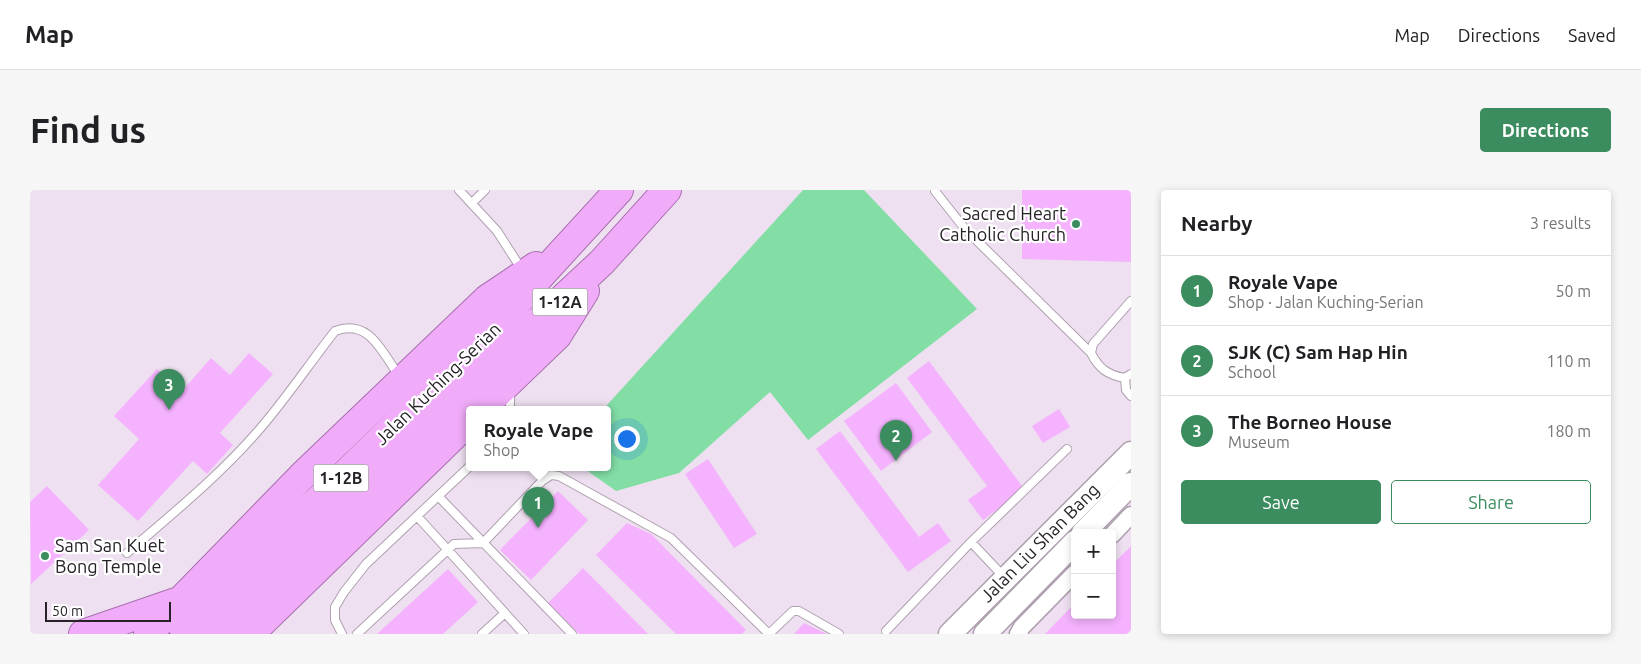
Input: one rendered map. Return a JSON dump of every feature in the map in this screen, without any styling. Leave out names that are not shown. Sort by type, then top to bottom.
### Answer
[{"type":"highway","name":"Jalan Kuching-Serian","points":[[217,634],[508,332],[531,286],[619,190]]},
{"type":"highway","name":"Jalan Kuching-Serian","points":[[184,634],[216,600],[508,332],[602,262],[667,190]]},
{"type":"highway","points":[[148,634],[178,601],[306,472],[487,299],[576,239]]},
{"type":"highway","points":[[484,406],[557,336],[602,262]]},
{"type":"highway","points":[[258,628],[466,424]]},
{"type":"highway","points":[[82,634],[178,601]]},
{"type":"main road","name":"Jalan Liu Shan Bang","points":[[950,634],[1131,453]]},
{"type":"main road","name":"Jalan Liu Shan Bang","points":[[1087,529],[1131,484]]},
{"type":"main road","name":"Jalan Liu Shan Bang","points":[[985,634],[1071,546]]},
{"type":"main road","points":[[993,634],[1007,612]]},
{"type":"street","points":[[1116,531],[1131,516]]},
{"type":"street","points":[[1018,634],[1022,627],[1074,574]]},
{"type":"lane","points":[[458,190],[497,231],[525,274]]},
{"type":"lane","points":[[472,203],[485,190]]},
{"type":"lane","points":[[935,190],[965,229],[1092,353],[1102,370],[1110,375],[1128,376],[1126,390],[1131,396]]},
{"type":"lane","points":[[1092,353],[1093,344],[1131,301]]},
{"type":"lane","points":[[127,553],[193,497],[240,450],[292,389],[335,331],[348,326],[359,329],[372,337],[402,381]]},
{"type":"lane","points":[[510,381],[510,406]]},
{"type":"lane","points":[[886,631],[971,542],[1068,449]]},
{"type":"lane","points":[[342,634],[334,620],[335,607],[344,592],[366,564],[466,470]]},
{"type":"lane","points":[[357,634],[447,549],[459,542],[483,543],[542,481],[551,475],[559,476],[671,538],[769,634],[793,611],[799,611],[839,634]]},
{"type":"lane","points":[[438,496],[572,634]]},
{"type":"lane","points":[[417,516],[524,634]]},
{"type":"lane","points":[[971,542],[1005,579]]},
{"type":"lane","points":[[482,634],[505,613]]},
{"type":"green space","points":[[803,190],[864,190],[977,309],[808,440],[770,392],[679,473],[616,491],[588,471],[611,471],[611,406],[607,405]]},
{"type":"building","name":"Sacred Heart Catholic Church","points":[[1022,190],[1131,190],[1131,262],[1022,259]]},
{"type":"building","points":[[249,353],[273,374],[220,433],[233,445],[207,474],[193,461],[138,521],[98,485],[139,439],[114,416],[157,369],[182,391],[211,358],[230,375]]},
{"type":"building","points":[[929,361],[1025,490],[983,520],[968,500],[987,486],[907,378]]},
{"type":"building","points":[[896,383],[932,432],[881,471],[844,421]]},
{"type":"building","points":[[1059,409],[1070,427],[1043,443],[1032,426]]},
{"type":"building","points":[[840,431],[919,537],[938,523],[951,541],[908,572],[816,449]]},
{"type":"building","points":[[708,459],[757,534],[734,548],[685,474]]},
{"type":"building","name":"Sam San Kuet Bong Temple","points":[[47,486],[89,530],[31,584],[30,502]]},
{"type":"building","points":[[558,491],[588,520],[531,580],[500,550]]},
{"type":"building","points":[[627,523],[651,534],[746,630],[742,634],[676,634],[596,555]]},
{"type":"building","points":[[1131,546],[1131,630],[1127,634],[1045,634],[1071,607],[1071,619],[1116,619],[1116,561]]},
{"type":"building","points":[[583,568],[648,634],[579,634],[548,603]]},
{"type":"building","points":[[448,569],[478,602],[443,634],[377,634]]},
{"type":"building","points":[[804,623],[827,634],[794,634]]},
{"type":"place","name":"Sacred Heart Catholic Church","points":[[1076,224]]},
{"type":"place","name":"The Borneo House","points":[[169,410]]},
{"type":"place","name":"SJK (C) Sam Hap Hin","points":[[896,461]]},
{"type":"place","name":"Royale Vape","points":[[538,528]]},
{"type":"place","name":"Sam San Kuet Bong Temple","points":[[45,556]]}]
